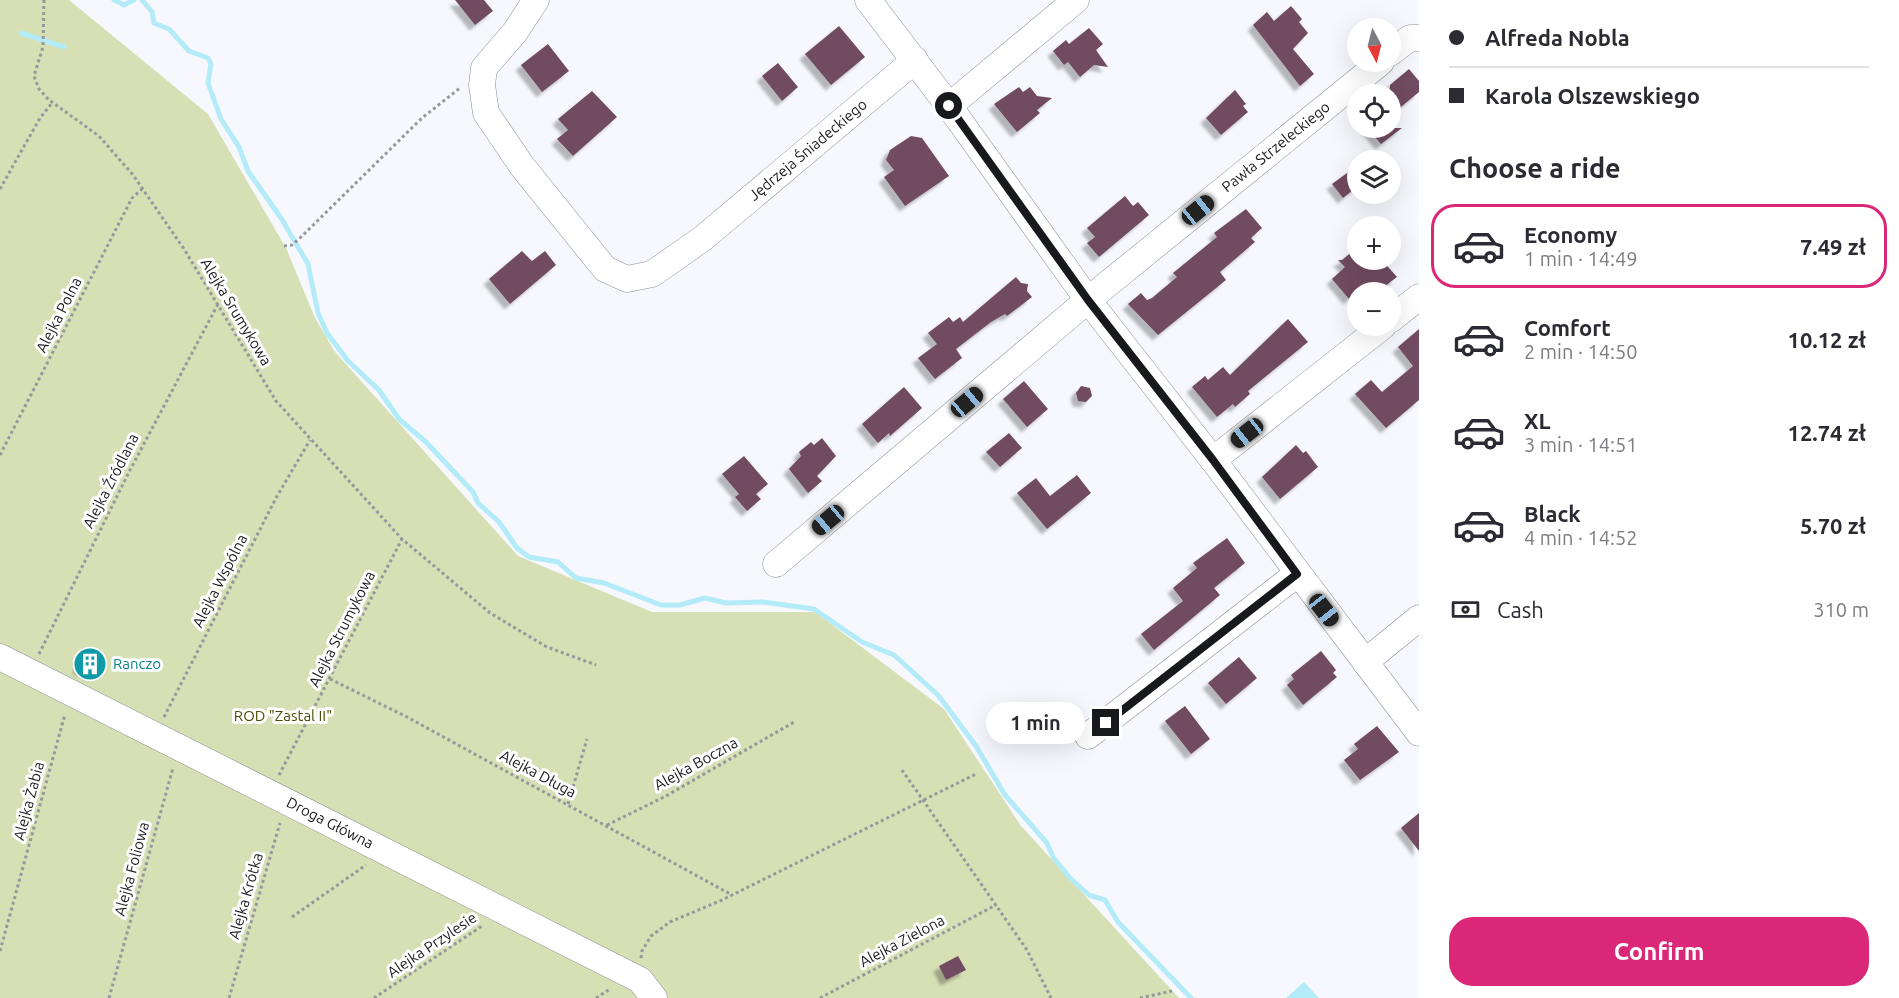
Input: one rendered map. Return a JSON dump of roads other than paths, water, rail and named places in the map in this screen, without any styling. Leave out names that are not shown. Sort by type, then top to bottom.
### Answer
[{"type":"street","name":"Jędrzeja Śniadeckiego","points":[[536,0],[515,32],[484,68],[482,85],[486,113],[522,166],[605,269],[627,279],[652,274],[702,239],[915,60]]},
{"type":"street","points":[[868,0],[949,106],[1088,300],[1213,460],[1419,733]]},
{"type":"street","points":[[949,106],[1077,0]]},
{"type":"street","points":[[1401,45],[1410,38],[1419,38]]},
{"type":"street","name":"Pawła Strzeleckiego","points":[[776,564],[1088,300],[1368,72]]},
{"type":"street","points":[[1401,311],[1419,297]]},
{"type":"street","points":[[1213,460],[1370,336]]},
{"type":"street","points":[[1088,736],[1297,574]]},
{"type":"street","points":[[1365,662],[1419,618]]},
{"type":"street","name":"Droga Główna","points":[[0,657],[504,911],[647,989]]},
{"type":"water","points":[[1304,982],[1319,998],[1286,998]]},
{"type":"waterway","points":[[114,0],[124,5],[134,0]]},
{"type":"waterway","points":[[142,0],[152,12],[154,23],[169,29],[189,51],[208,58],[211,64],[208,83],[221,119],[239,147],[248,171],[281,218],[308,264],[318,313],[327,333],[348,361],[379,390],[399,419],[426,442],[473,492],[478,503],[499,522],[517,548],[529,557],[558,562],[576,578],[604,583],[661,605],[680,605],[705,598],[726,603],[763,602],[814,609],[862,642],[894,655],[938,695],[976,746],[1005,795],[1047,843],[1053,857],[1070,878],[1089,895],[1105,900],[1118,922],[1191,998]]},
{"type":"waterway","points":[[21,33],[64,47]]},
{"type":"place","name":"Ranczo","points":[[90,664]]},
{"type":"park label","name":"ROD \"Zastal II\"","points":[[283,716]]}]
